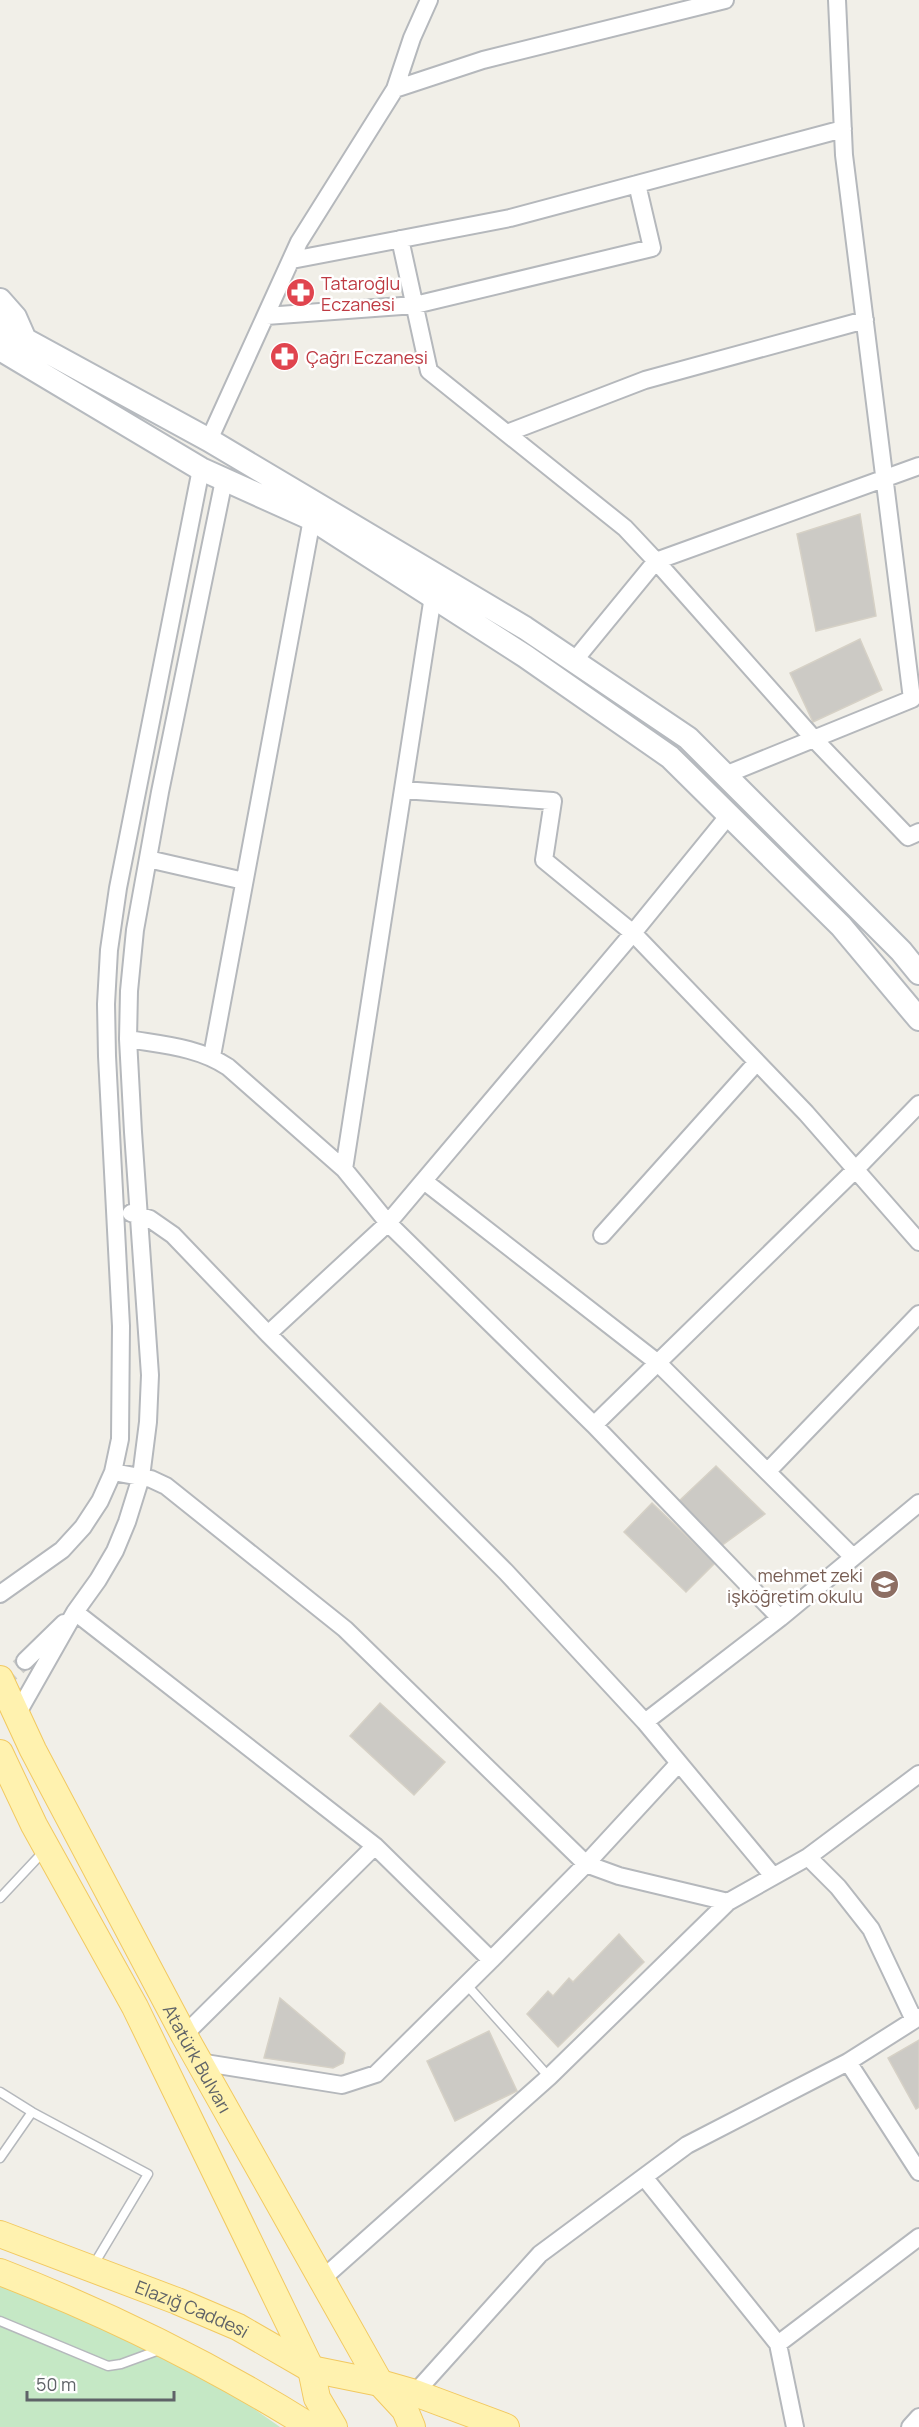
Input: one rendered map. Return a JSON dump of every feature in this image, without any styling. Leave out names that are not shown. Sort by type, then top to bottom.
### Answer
[{"type":"main road","points":[[0,300],[15,317],[26,342]]},
{"type":"main road","points":[[0,326],[209,440],[525,628],[687,738],[914,959]]},
{"type":"main road","points":[[0,349],[201,469],[312,519],[525,656],[670,757],[841,926],[919,1019]]},
{"type":"main road","name":"Atatürk Bulvarı","points":[[0,1679],[16,1716],[199,2062],[380,2383],[409,2414]]},
{"type":"main road","name":"Atatürk Bulvarı","points":[[0,1753],[46,1848],[135,2007],[311,2369],[317,2398],[334,2427]]},
{"type":"main road","name":"Elazığ Caddesi","points":[[0,2234],[177,2301],[237,2327],[311,2369],[380,2383]]},
{"type":"main road","points":[[0,2272],[61,2295],[170,2347],[255,2392],[311,2427]]},
{"type":"main road","points":[[409,2414],[506,2427]]},
{"type":"street","points":[[209,440],[299,242],[395,89],[412,39],[429,0]]},
{"type":"street","points":[[395,89],[483,60],[725,0]]},
{"type":"street","points":[[725,775],[915,698],[884,477],[844,155],[837,0]]},
{"type":"street","points":[[292,260],[510,218],[843,129]]},
{"type":"street","points":[[266,316],[414,305],[652,248],[637,184]]},
{"type":"street","points":[[400,239],[429,371],[625,528],[657,561],[815,740],[908,837],[919,832]]},
{"type":"street","points":[[507,433],[645,380],[865,320]]},
{"type":"street","points":[[574,661],[657,561],[919,466]]},
{"type":"street","points":[[0,1594],[62,1550],[83,1527],[100,1501],[112,1472],[120,1439],[122,1326],[107,1056],[109,950],[118,888],[201,469]]},
{"type":"street","points":[[16,1716],[75,1612],[98,1580],[114,1551],[127,1522],[141,1477],[148,1422],[150,1375],[128,1039],[130,981],[135,930],[148,859],[224,480]]},
{"type":"street","points":[[212,1056],[312,519]]},
{"type":"street","points":[[344,1169],[433,596]]},
{"type":"street","points":[[403,790],[553,801],[544,860],[633,933],[806,1113],[919,1242]]},
{"type":"street","points":[[268,1334],[388,1223],[633,933],[729,815]]},
{"type":"street","points":[[148,859],[244,881]]},
{"type":"street","points":[[128,1039],[199,1051],[212,1056],[228,1067],[344,1169],[388,1223],[594,1425],[780,1618]]},
{"type":"street","points":[[602,1235],[757,1062]]},
{"type":"street","points":[[594,1425],[856,1169],[919,1104]]},
{"type":"street","points":[[424,1181],[658,1363],[853,1557]]},
{"type":"street","points":[[116,1209],[139,1215],[162,1226],[173,1235],[268,1334],[506,1572],[645,1722],[773,1876]]},
{"type":"street","points":[[768,1472],[919,1314]]},
{"type":"street","points":[[112,1472],[141,1477],[166,1486],[345,1629],[586,1864],[619,1876],[728,1902]]},
{"type":"street","points":[[645,1722],[780,1618],[919,1503]]},
{"type":"street","points":[[25,1661],[75,1612]]},
{"type":"street","points":[[75,1612],[375,1846],[491,1960]]},
{"type":"street","points":[[199,2062],[342,2085],[376,2074],[586,1864],[679,1764]]},
{"type":"street","points":[[322,2279],[549,2077],[728,1902],[808,1857],[919,1774]]},
{"type":"street","points":[[184,2035],[375,1846]]},
{"type":"street","points":[[409,2414],[540,2254],[687,2145],[848,2062],[916,2018],[871,1929],[838,1887],[808,1857]]},
{"type":"street","points":[[848,2062],[919,2172]]},
{"type":"street","points":[[644,2177],[778,2344],[795,2427]]},
{"type":"street","points":[[778,2344],[919,2237]]},
{"type":"street","points":[[910,2427],[919,2417]]},
{"type":"lane","points":[[0,1898],[46,1848]]},
{"type":"lane","points":[[466,1984],[549,2077]]},
{"type":"lane","points":[[0,2092],[32,2112],[148,2174],[92,2269]]},
{"type":"lane","points":[[0,2158],[32,2112]]},
{"type":"lane","points":[[0,2321],[108,2366],[121,2364],[170,2347]]},
{"type":"green space","points":[[0,2280],[205,2374],[280,2427],[0,2427]]},
{"type":"building","points":[[860,514],[876,616],[816,631],[797,534]]},
{"type":"building","points":[[860,639],[882,690],[813,722],[790,673]]},
{"type":"building","points":[[716,1466],[765,1514],[721,1546],[678,1502]]},
{"type":"building","points":[[652,1503],[715,1563],[686,1592],[624,1532]]},
{"type":"building","points":[[380,1703],[445,1762],[414,1795],[350,1736]]},
{"type":"building","points":[[619,1934],[644,1962],[558,2047],[527,2014],[548,1991],[553,1996],[569,1978],[573,1982]]},
{"type":"building","points":[[280,1998],[345,2053],[343,2063],[333,2068],[264,2058]]},
{"type":"building","points":[[489,2031],[517,2091],[455,2121],[427,2061]]},
{"type":"building","points":[[919,2040],[919,2107],[916,2109],[888,2058]]},
{"type":"tunnel","points":[[0,1683],[25,1661]]},
{"type":"place","name":"Tataroğlu Eczanesi","points":[[300,293]]},
{"type":"place","name":"Çağrı Eczanesi","points":[[285,357]]},
{"type":"place","name":"mehmet zeki işköğretim okulu","points":[[884,1585]]}]
